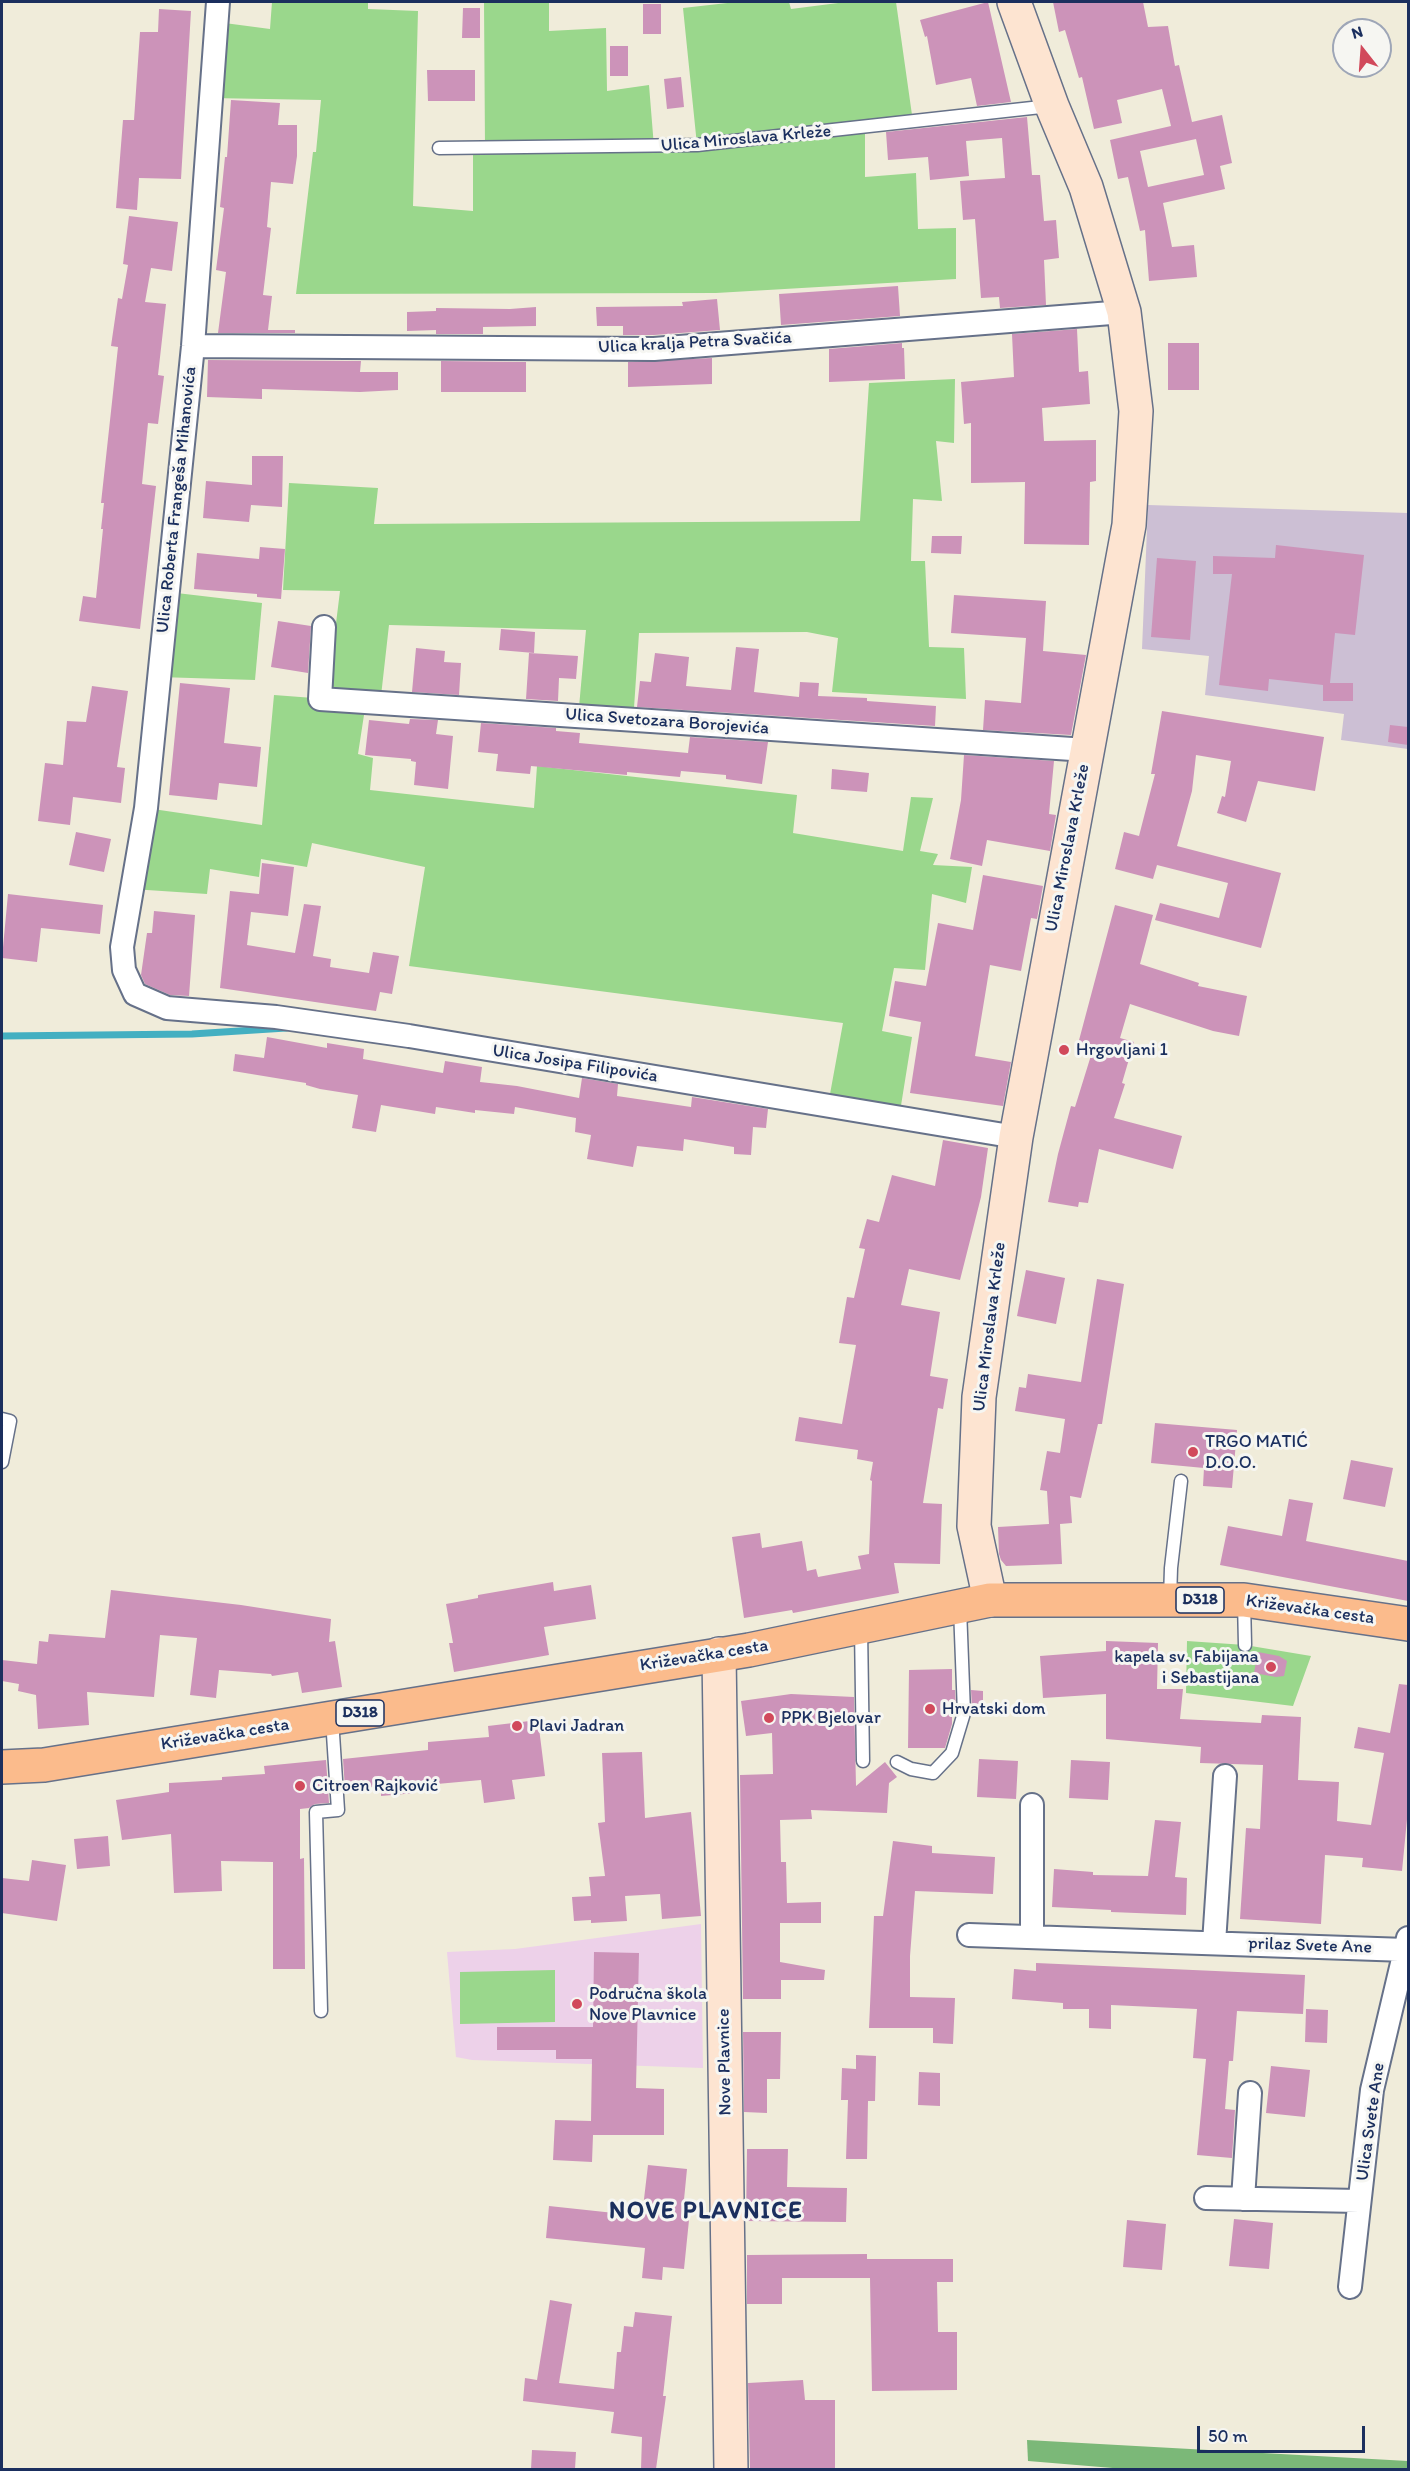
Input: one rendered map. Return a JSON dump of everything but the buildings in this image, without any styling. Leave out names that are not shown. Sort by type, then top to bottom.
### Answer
[{"type":"main road","name":"Ulica Miroslava Krleže","points":[[975,1603],[974,1526],[979,1397],[1016,1137],[1129,525],[1136,411],[1124,312],[1086,187],[1052,106],[1014,2]]},
{"type":"main road","name":"Križevačka cesta","points":[[2,1767],[44,1765],[719,1654],[975,1603],[1244,1600],[1408,1624]]},
{"type":"main road","name":"Nove Plavnice","points":[[719,1654],[731,2469]]},
{"type":"street","name":"Ulica Roberta Frangeša Mihanovića","points":[[135,994],[124,970],[122,947],[146,808],[192,346],[218,2]]},
{"type":"street","name":"Ulica kralja Petra Svačića","points":[[192,346],[654,349],[1124,312]]},
{"type":"street","name":"Ulica Svetozara Borojevića","points":[[324,627],[320,699],[1087,750]]},
{"type":"street","name":"Ulica Josipa Filipovića","points":[[135,994],[167,1008],[276,1017],[398,1035],[1016,1137]]},
{"type":"street","points":[[1214,1943],[1225,1776]]},
{"type":"street","points":[[1032,1804],[1032,1937]]},
{"type":"street","name":"prilaz Svete Ane","points":[[969,1935],[1214,1943],[1407,1944]]},
{"type":"street","name":"Ulica Svete Ane","points":[[1350,2287],[1372,2090],[1407,1944]]},
{"type":"street","points":[[1244,2199],[1250,2093]]},
{"type":"street","name":"Ulica Svete Ane","points":[[1206,2198],[1359,2201]]},
{"type":"lane","name":"Ulica Miroslava Krleže","points":[[439,148],[697,145],[1052,106]]},
{"type":"lane","points":[[2,1419],[10,1421],[2,1462]]},
{"type":"lane","points":[[1170,1600],[1171,1568],[1181,1481]]},
{"type":"lane","points":[[1244,1600],[1245,1645]]},
{"type":"lane","points":[[897,1762],[911,1769],[933,1773],[952,1753],[964,1713],[975,1603]]},
{"type":"lane","points":[[861,1627],[863,1761]]},
{"type":"lane","points":[[321,2012],[316,1812],[338,1810],[332,1717]]},
{"type":"shaded area","points":[[1148,505],[1408,513],[1408,749],[1341,740],[1344,714],[1205,695],[1209,656],[1142,649]]},
{"type":"shaded area","name":"Područna škola Nove Plavnice","points":[[701,1924],[703,2068],[472,2060],[456,2057],[447,1952],[515,1949]]},
{"type":"green space","points":[[272,2],[368,2],[368,9],[418,11],[413,206],[473,211],[473,148],[485,147],[484,2],[549,2],[549,31],[606,28],[607,91],[649,85],[654,147],[697,145],[683,8],[736,2],[789,2],[791,9],[846,2],[896,2],[913,122],[865,127],[865,177],[916,173],[918,229],[956,228],[956,279],[716,293],[296,294],[321,100],[211,98],[217,22],[270,29]]},
{"type":"green space","points":[[955,379],[954,443],[936,441],[942,501],[913,499],[911,561],[925,561],[929,647],[964,648],[966,699],[832,692],[838,638],[807,632],[639,633],[634,708],[579,707],[586,630],[389,625],[381,696],[328,688],[340,591],[283,590],[289,483],[378,488],[374,524],[860,521],[869,383]]},
{"type":"green space","points":[[168,592],[262,603],[255,680],[159,677]]},
{"type":"green space","points":[[274,695],[366,702],[358,754],[373,758],[370,790],[534,808],[537,766],[797,795],[793,833],[903,851],[911,797],[933,798],[920,851],[938,854],[933,865],[972,867],[966,903],[932,894],[925,970],[894,968],[882,1031],[912,1037],[899,1118],[828,1105],[843,1023],[409,966],[425,867],[312,843],[307,867],[261,859],[259,877],[210,869],[207,894],[132,889],[146,808],[262,825]]},
{"type":"green space","points":[[1187,1641],[1245,1645],[1311,1656],[1293,1706],[1186,1693]]},
{"type":"green space","points":[[555,1970],[555,2022],[460,2024],[460,1972]]},
{"type":"green space","points":[[1027,2440],[1408,2461],[1408,2469],[1137,2470],[1028,2461]]},
{"type":"waterway","points":[[2,1036],[192,1034],[286,1028]]},
{"type":"place","name":"Hrgovljani 1","points":[[1064,1050]]},
{"type":"place","name":"TRGO MATIĆ D.O.O.","points":[[1193,1452]]},
{"type":"place","name":"kapela sv. Fabijana i Sebastijana","points":[[1271,1667]]},
{"type":"place","name":"Hrvatski dom","points":[[930,1709]]},
{"type":"place","name":"PPK Bjelovar","points":[[769,1718]]},
{"type":"place","name":"Plavi Jadran","points":[[517,1726]]},
{"type":"place","name":"Citroen Rajković","points":[[300,1786]]},
{"type":"place","name":"Područna škola Nove Plavnice","points":[[577,2004]]},
{"type":"district","name":"NOVE PLAVNICE","points":[[706,2212]]}]
